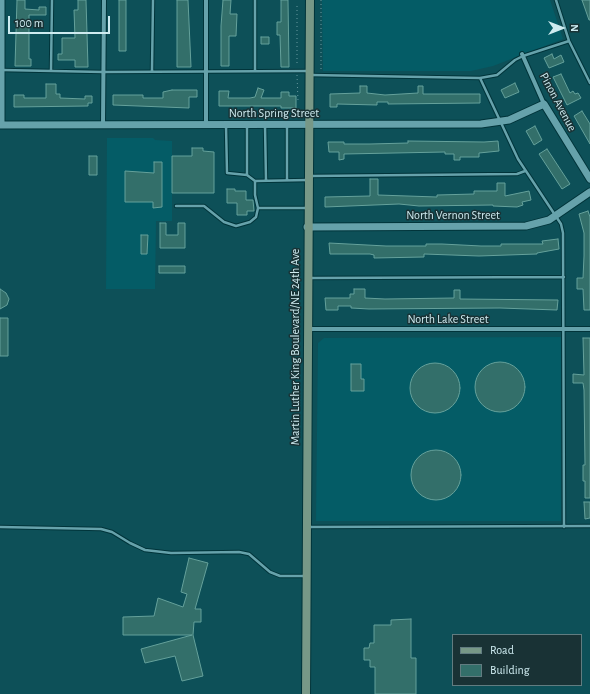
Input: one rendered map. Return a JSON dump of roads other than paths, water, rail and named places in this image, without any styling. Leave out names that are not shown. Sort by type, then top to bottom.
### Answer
[{"type":"main road","name":"Martin Luther King Boulevard/NE 24th Ave","points":[[306,694],[307,227],[310,0]]},
{"type":"street","points":[[0,125],[1,0]]},
{"type":"street","points":[[103,124],[104,0]]},
{"type":"street","points":[[206,0],[206,124]]},
{"type":"street","name":"Pinon Avenue","points":[[522,55],[544,104],[590,179]]},
{"type":"street","name":"North Spring Street","points":[[0,125],[481,124],[499,122],[516,117],[544,104]]},
{"type":"street","name":"North Vernon Street","points":[[307,227],[534,225],[556,216],[590,192]]},
{"type":"street","name":"North Lake Street","points":[[307,329],[590,329]]},
{"type":"lane","points":[[52,0],[52,71]]},
{"type":"lane","points":[[152,72],[153,0]]},
{"type":"lane","points":[[255,0],[255,71]]},
{"type":"lane","points":[[556,0],[569,41],[590,83]]},
{"type":"lane","points":[[0,70],[104,72],[297,71],[321,75],[480,78],[497,75],[522,55],[569,41]]},
{"type":"lane","points":[[480,78],[499,122],[525,172],[556,216],[563,233],[564,527]]},
{"type":"lane","points":[[226,124],[227,173],[231,175],[247,175],[255,181],[308,178],[517,174],[525,172]]},
{"type":"lane","points":[[247,124],[247,175]]},
{"type":"lane","points":[[266,124],[266,180]]},
{"type":"lane","points":[[287,124],[287,180]]},
{"type":"lane","points":[[176,206],[204,206],[224,222],[236,226],[250,222],[256,217],[258,208],[255,195],[255,181]]},
{"type":"lane","points":[[258,208],[308,208]]},
{"type":"lane","points":[[307,278],[564,277]]},
{"type":"lane","points":[[306,527],[590,526]]},
{"type":"lane","points":[[0,527],[101,528],[112,532],[145,550],[171,554],[232,552],[249,554],[270,572],[280,576],[306,576]]}]
